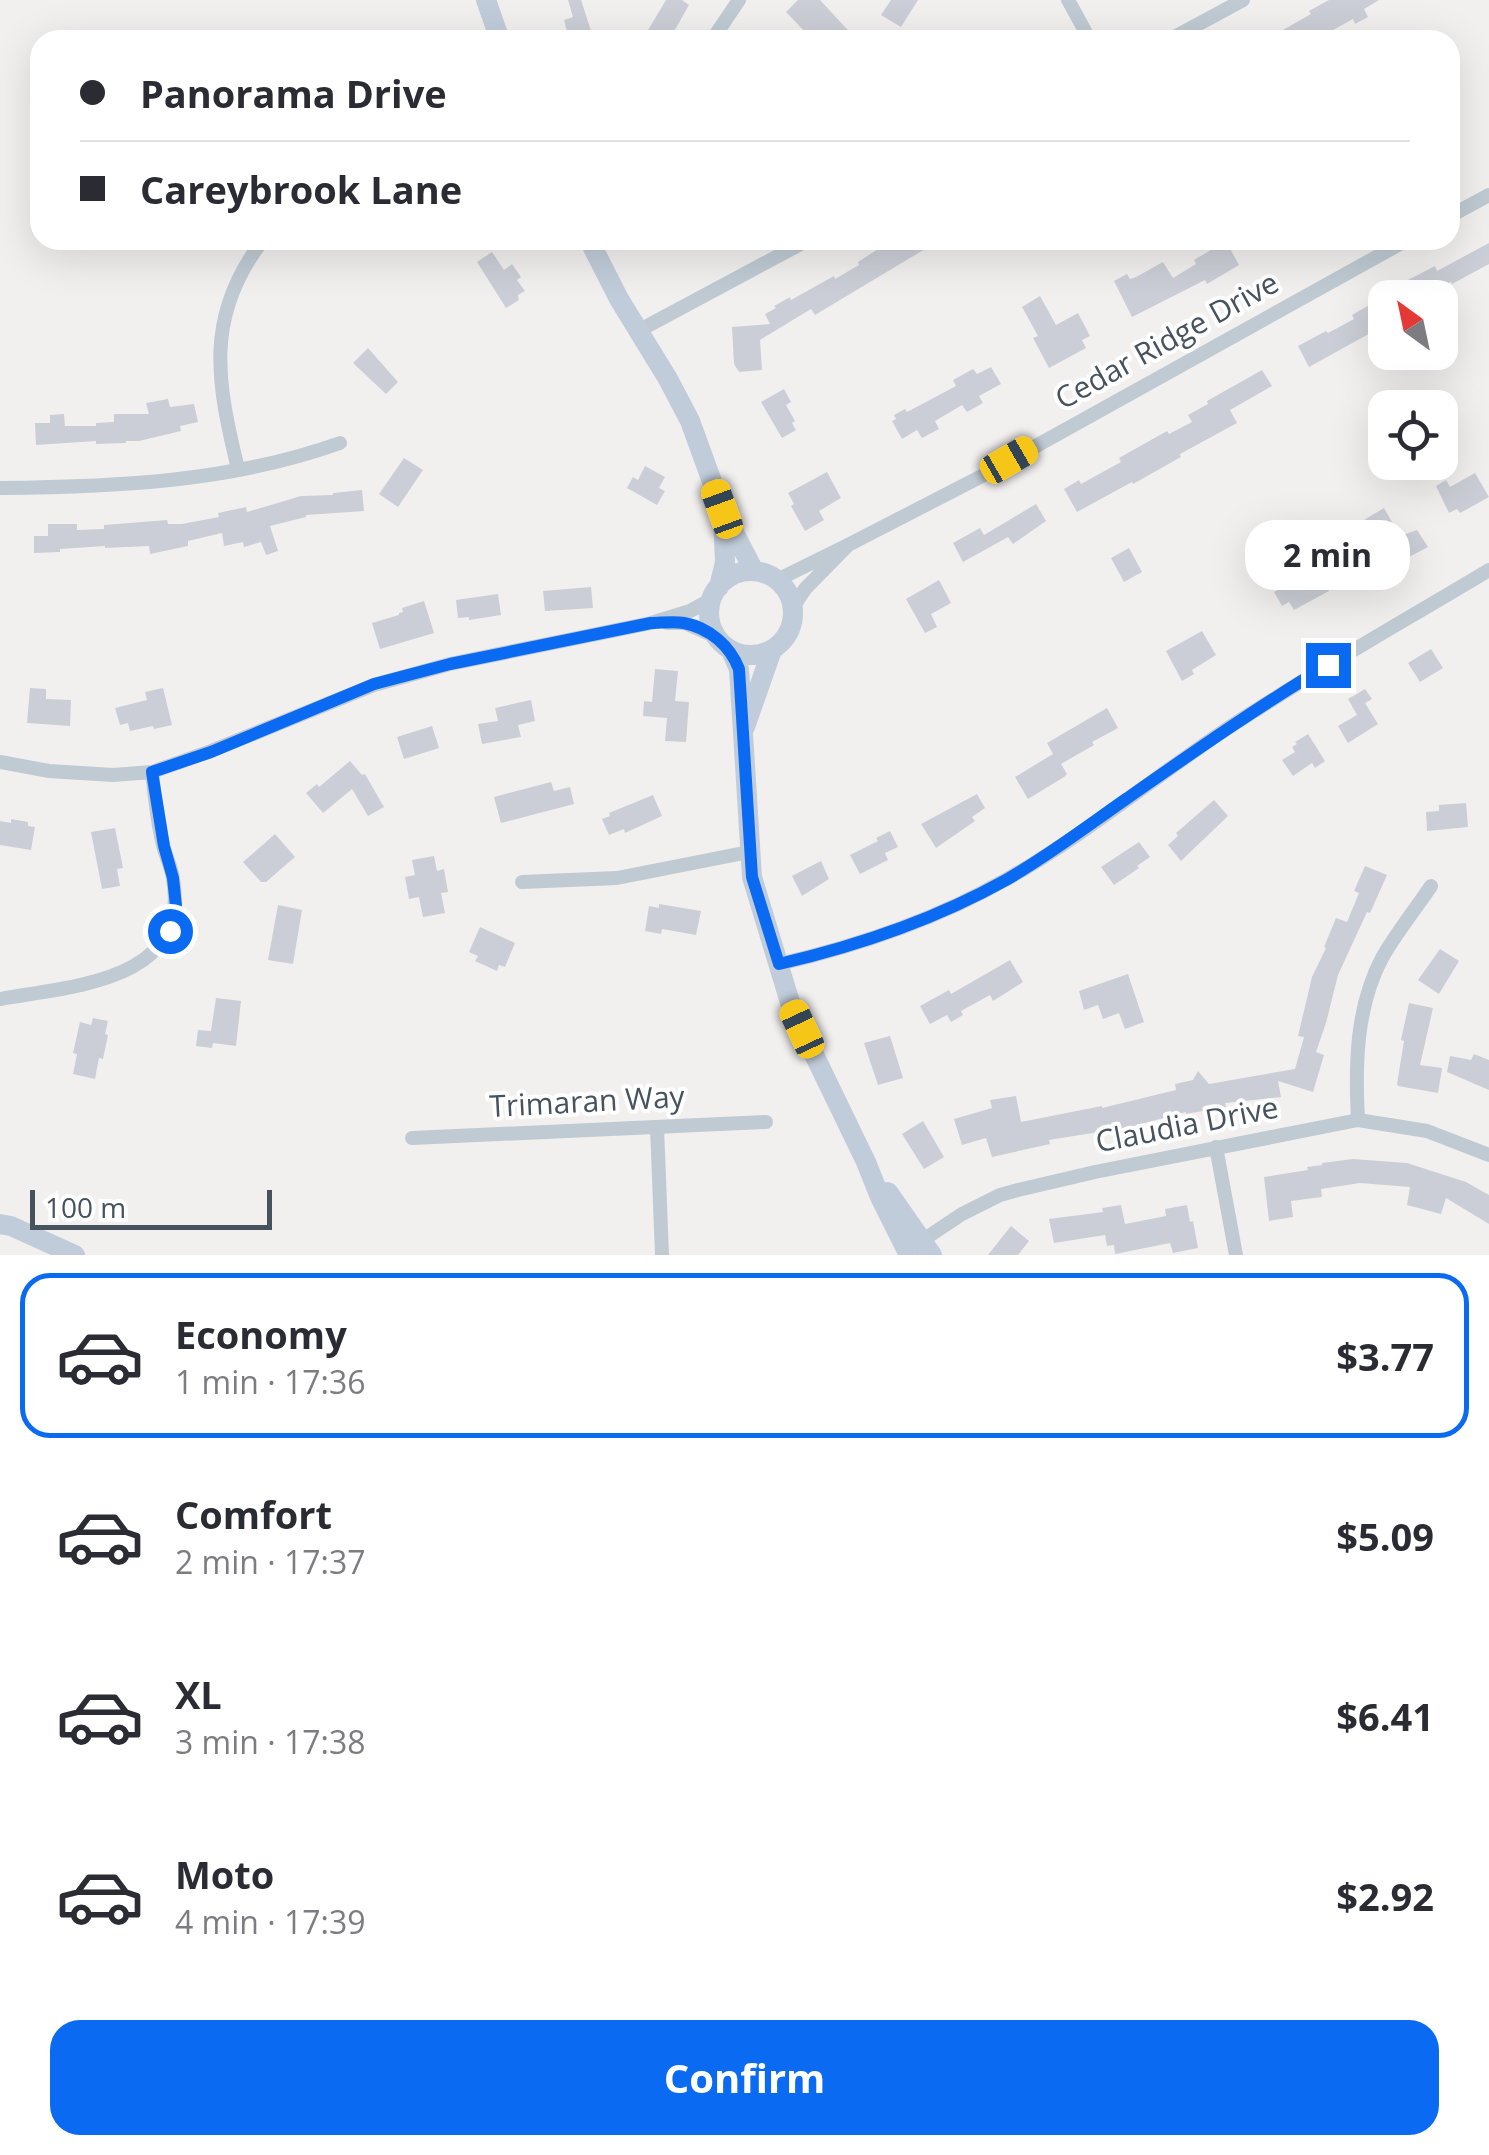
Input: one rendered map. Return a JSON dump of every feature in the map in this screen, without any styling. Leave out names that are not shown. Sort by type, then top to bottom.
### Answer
[{"type":"main road","points":[[486,0],[496,30]]},
{"type":"main road","points":[[593,250],[690,421],[722,509],[754,571]]},
{"type":"main road","points":[[722,509],[724,562],[709,612],[711,625],[739,669],[752,877],[792,1009],[880,1198],[915,1252]]},
{"type":"main road","points":[[715,593],[729,578],[754,571],[785,587],[793,607],[792,624],[784,640],[772,650],[752,656],[724,644]]},
{"type":"main road","points":[[742,734],[772,650]]},
{"type":"main road","points":[[0,1224],[76,1255]]},
{"type":"street","points":[[719,30],[739,0]]},
{"type":"street","points":[[1068,0],[1084,30]]},
{"type":"street","points":[[1188,30],[1244,0]]},
{"type":"street","points":[[1460,210],[1489,194]]},
{"type":"street","points":[[238,468],[222,398],[221,336],[238,280],[257,250]]},
{"type":"street","points":[[638,331],[790,250]]},
{"type":"street","name":"Cedar Ridge Drive","points":[[777,580],[982,476],[1389,250]]},
{"type":"street","points":[[0,488],[154,483],[295,458],[340,442]]},
{"type":"street","name":"Cedar Ridge Drive","points":[[793,607],[848,545]]},
{"type":"street","points":[[779,964],[844,949],[1006,880],[1302,681],[1489,570]]},
{"type":"street","points":[[0,762],[48,771],[113,775],[152,772],[211,752],[374,684],[450,664],[651,623],[690,611],[715,593]]},
{"type":"street","points":[[651,623],[684,623],[724,644]]},
{"type":"street","points":[[0,999],[114,975],[148,958],[162,945],[176,906],[152,772]]},
{"type":"street","points":[[522,882],[618,878],[749,852]]},
{"type":"street","points":[[1358,1120],[1356,1070],[1368,992],[1383,956],[1430,886]]},
{"type":"street","name":"Claudia Drive","points":[[915,1252],[962,1214],[1000,1195],[1095,1172],[1358,1120],[1428,1131],[1489,1155]]},
{"type":"street","name":"Trimaran Way","points":[[412,1138],[766,1122]]},
{"type":"street","points":[[657,1127],[662,1255]]},
{"type":"street","points":[[1216,1147],[1236,1255]]},
{"type":"building","points":[[568,0],[581,0],[591,30],[566,30],[564,20],[573,17]]},
{"type":"building","points":[[666,0],[682,0],[689,5],[674,30],[648,30]]},
{"type":"building","points":[[798,0],[820,0],[848,30],[803,30],[786,12]]},
{"type":"building","points":[[891,0],[918,0],[901,27],[881,15]]},
{"type":"building","points":[[1329,0],[1379,0],[1364,9],[1368,17],[1355,24],[1353,19],[1333,30],[1283,30],[1311,14],[1309,11]]},
{"type":"building","points":[[1489,243],[1489,264],[1458,281],[1408,280],[1435,266],[1437,271]]},
{"type":"building","points":[[877,250],[923,250],[815,315],[811,309],[760,340],[762,370],[739,372],[734,364],[732,327],[770,324],[765,314],[774,306],[834,276],[835,279],[859,265]]},
{"type":"building","points":[[1211,250],[1231,250],[1239,265],[1207,284],[1205,280],[1132,317],[1114,281],[1127,274],[1130,279],[1136,277],[1163,262],[1173,278],[1196,264],[1194,260]]},
{"type":"building","points":[[492,252],[504,270],[512,264],[525,291],[506,308],[477,262]]},
{"type":"building","points":[[1040,296],[1056,325],[1078,313],[1090,336],[1082,340],[1086,348],[1049,368],[1022,307]]},
{"type":"building","points":[[1368,306],[1368,334],[1309,367],[1298,346],[1354,319],[1352,315]]},
{"type":"building","points":[[368,348],[398,382],[386,394],[353,363]]},
{"type":"building","points":[[991,367],[1001,384],[979,396],[983,403],[967,412],[962,405],[935,421],[939,429],[922,438],[917,430],[902,439],[892,421],[896,419],[894,415],[956,386],[953,380],[973,369],[977,374]]},
{"type":"building","points":[[1262,370],[1272,386],[1230,410],[1237,423],[1077,512],[1064,489],[1121,462],[1119,458],[1167,431],[1169,434],[1192,422],[1188,415]]},
{"type":"building","points":[[784,389],[791,402],[786,405],[796,430],[782,438],[761,402]]},
{"type":"building","points":[[168,399],[170,407],[194,404],[198,422],[180,426],[181,431],[126,443],[36,445],[35,423],[50,423],[50,415],[64,414],[65,426],[96,426],[114,422],[114,414],[149,414],[146,403]]},
{"type":"building","points":[[404,458],[423,470],[398,507],[379,494]]},
{"type":"building","points":[[645,466],[665,477],[659,488],[665,491],[657,505],[627,488],[633,477],[638,480]]},
{"type":"building","points":[[827,472],[841,498],[819,511],[824,520],[805,531],[788,493]]},
{"type":"building","points":[[1475,473],[1489,497],[1460,513],[1457,509],[1449,513],[1436,486],[1446,480],[1450,487]]},
{"type":"building","points":[[362,490],[364,511],[306,515],[270,526],[278,551],[266,555],[261,542],[244,547],[243,542],[224,546],[222,533],[150,554],[149,546],[34,553],[34,536],[48,536],[48,524],[77,524],[77,530],[167,520],[168,524],[182,524],[246,507],[247,512],[301,496]]},
{"type":"building","points":[[1036,504],[1046,521],[1013,544],[1008,537],[963,562],[953,543],[980,528],[984,535]]},
{"type":"building","points":[[1384,508],[1400,536],[1417,530],[1428,547],[1392,566],[1364,520]]},
{"type":"building","points":[[1129,548],[1142,572],[1124,582],[1111,558]]},
{"type":"building","points":[[1303,550],[1329,591],[1294,610],[1289,602],[1282,606],[1274,592],[1295,581],[1284,561]]},
{"type":"building","points":[[939,580],[951,603],[931,614],[937,627],[925,633],[906,599]]},
{"type":"building","points":[[591,587],[593,608],[545,611],[543,591]]},
{"type":"building","points":[[498,594],[501,615],[458,618],[456,600]]},
{"type":"building","points":[[424,601],[434,633],[380,649],[372,623],[399,615],[402,608]]},
{"type":"building","points":[[1202,631],[1216,655],[1182,681],[1166,651]]},
{"type":"building","points":[[1431,649],[1443,668],[1420,682],[1408,663]]},
{"type":"building","points":[[655,669],[678,671],[675,701],[689,702],[686,742],[665,741],[667,718],[643,716],[644,701],[652,702]]},
{"type":"building","points":[[30,688],[46,689],[46,699],[71,700],[70,726],[27,723]]},
{"type":"building","points":[[163,688],[172,725],[130,731],[128,723],[120,725],[115,708],[147,700],[145,692]]},
{"type":"building","points":[[1365,689],[1372,699],[1365,703],[1378,724],[1348,743],[1338,726],[1357,715],[1348,699]]},
{"type":"building","points":[[531,700],[535,721],[518,725],[521,737],[482,744],[478,724],[498,721],[495,708]]},
{"type":"building","points":[[1107,708],[1118,728],[1061,764],[1067,774],[1028,799],[1015,777],[1053,754],[1047,743]]},
{"type":"building","points":[[432,726],[439,748],[404,759],[397,737]]},
{"type":"building","points":[[1308,734],[1325,761],[1315,768],[1312,763],[1293,776],[1282,760],[1295,752],[1295,742]]},
{"type":"building","points":[[350,761],[365,774],[384,807],[368,816],[352,789],[323,813],[306,793]]},
{"type":"building","points":[[551,782],[554,791],[570,787],[574,804],[501,823],[494,797]]},
{"type":"building","points":[[977,794],[985,808],[972,817],[975,821],[936,848],[921,824]]},
{"type":"building","points":[[653,795],[662,816],[625,833],[624,829],[609,835],[602,819]]},
{"type":"building","points":[[1214,800],[1228,816],[1181,861],[1168,845]]},
{"type":"building","points":[[1466,803],[1468,827],[1427,831],[1426,812],[1439,811],[1439,805]]},
{"type":"building","points":[[11,819],[35,827],[31,850],[0,845],[0,821],[11,823]]},
{"type":"building","points":[[115,828],[123,868],[117,869],[120,886],[102,889],[91,832]]},
{"type":"building","points":[[890,831],[898,847],[885,853],[888,860],[860,874],[850,855]]},
{"type":"building","points":[[275,834],[295,857],[261,882],[243,862]]},
{"type":"building","points":[[1139,842],[1150,857],[1114,885],[1101,867]]},
{"type":"building","points":[[434,856],[437,871],[444,869],[448,892],[441,893],[445,913],[423,917],[419,897],[409,899],[405,877],[415,875],[412,860]]},
{"type":"building","points":[[821,861],[829,879],[802,896],[792,876]]},
{"type":"building","points":[[1365,866],[1387,875],[1338,975],[1316,1052],[1324,1055],[1313,1092],[1278,1081],[1281,1097],[1225,1103],[1226,1107],[1049,1140],[1050,1144],[992,1157],[986,1138],[962,1145],[954,1119],[992,1108],[990,1100],[1016,1096],[1021,1122],[1176,1090],[1175,1084],[1193,1080],[1198,1071],[1209,1084],[1295,1069],[1304,1037],[1298,1036],[1312,977],[1336,918],[1347,922]]},
{"type":"building","points":[[659,904],[701,911],[696,935],[662,929],[661,934],[645,931],[649,906],[659,908]]},
{"type":"building","points":[[278,905],[302,910],[293,964],[268,960]]},
{"type":"building","points":[[480,927],[515,943],[505,967],[499,965],[497,971],[475,961],[478,956],[469,952]]},
{"type":"building","points":[[1440,949],[1459,961],[1439,994],[1418,980]]},
{"type":"building","points":[[1010,960],[1023,982],[993,1001],[990,995],[961,1011],[963,1015],[951,1022],[947,1015],[930,1024],[920,1006],[949,990],[951,994]]},
{"type":"building","points":[[1128,974],[1144,1022],[1125,1029],[1119,1013],[1103,1019],[1098,1005],[1084,1010],[1079,991]]},
{"type":"building","points":[[216,998],[241,1001],[236,1046],[196,1046],[198,1030],[211,1031]]},
{"type":"building","points":[[1409,1003],[1433,1008],[1420,1065],[1442,1068],[1438,1093],[1397,1084]]},
{"type":"building","points":[[93,1018],[108,1021],[103,1059],[99,1058],[95,1079],[73,1074],[80,1022],[91,1025]]},
{"type":"building","points":[[890,1036],[903,1078],[878,1085],[864,1043]]},
{"type":"building","points":[[1474,1054],[1489,1060],[1489,1090],[1447,1072],[1450,1056],[1471,1060]]},
{"type":"building","points":[[923,1121],[944,1157],[924,1169],[902,1134]]},
{"type":"building","points":[[1353,1159],[1407,1163],[1466,1182],[1489,1195],[1489,1224],[1446,1198],[1441,1214],[1407,1205],[1410,1187],[1360,1183],[1321,1189],[1322,1197],[1291,1201],[1293,1217],[1269,1221],[1264,1177]]},
{"type":"building","points":[[1121,1205],[1125,1224],[1166,1216],[1165,1209],[1187,1205],[1198,1248],[1173,1253],[1170,1243],[1115,1254],[1114,1245],[1107,1246],[1105,1235],[1054,1243],[1049,1219],[1103,1212],[1102,1208]]},
{"type":"building","points":[[1011,1226],[1029,1241],[1018,1255],[988,1255]]},
{"type":"route","points":[[170,931],[176,906],[173,878],[152,772],[211,752],[374,684],[450,664],[651,623],[684,623],[717,637],[732,651],[739,669],[752,877],[779,964],[844,949],[1006,880],[1328,665]]}]
